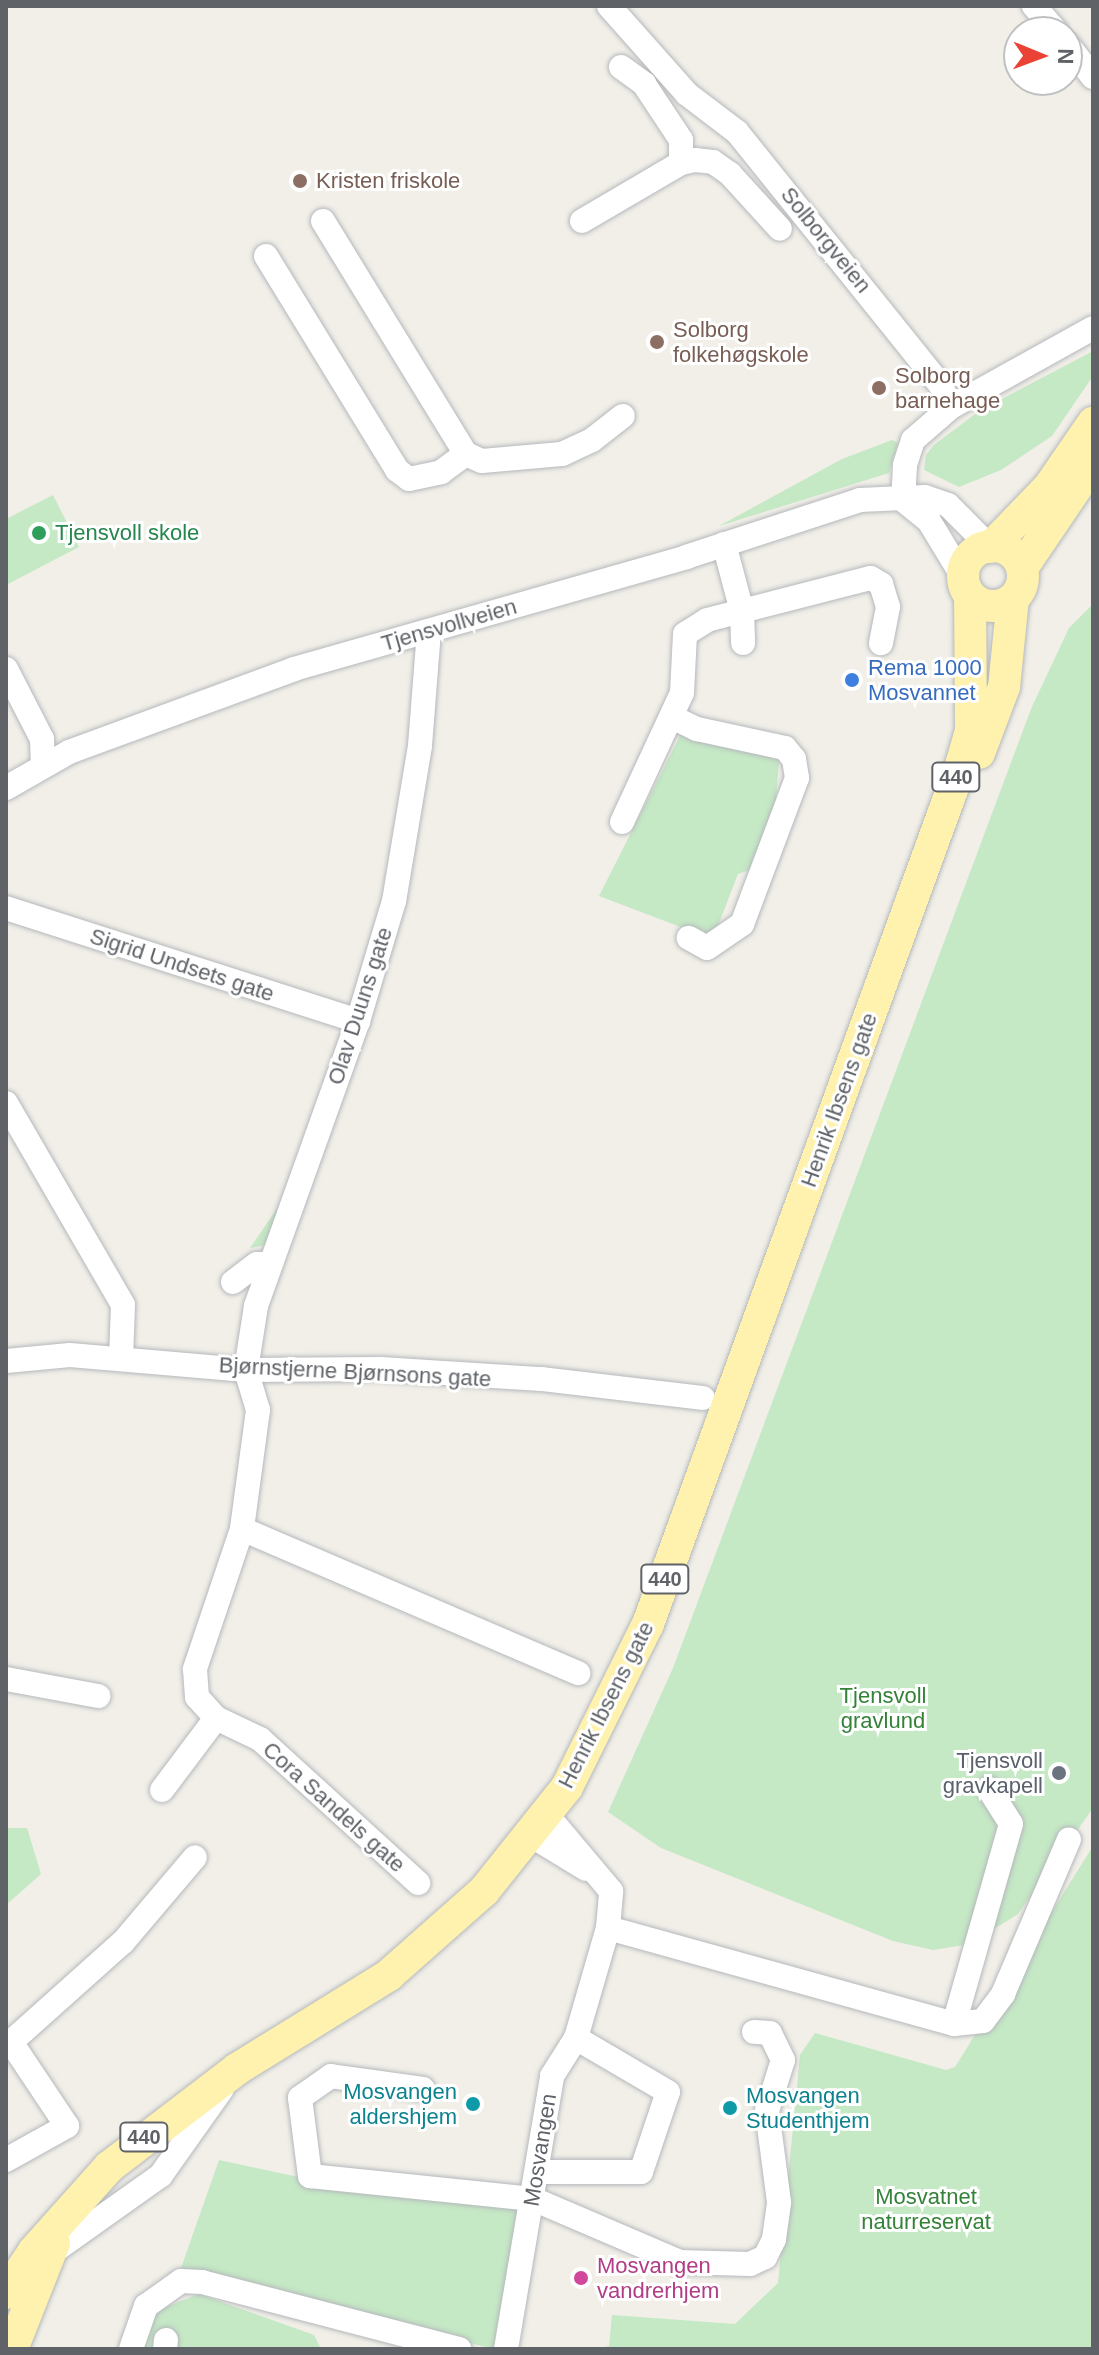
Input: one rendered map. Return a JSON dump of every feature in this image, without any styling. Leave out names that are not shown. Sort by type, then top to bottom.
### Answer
[{"type":"main road","points":[[990,547],[1010,552],[1017,583],[986,606],[966,586],[974,553],[990,547],[1049,487],[1093,423]]},
{"type":"main road","name":"Henrik Ibsens gate","points":[[894,950],[1004,687],[1017,583],[1093,463]]},
{"type":"main road","name":"Henrik Ibsens gate","points":[[6,2293],[64,2218],[109,2167],[237,2069],[389,1975],[484,1891],[567,1787],[648,1624],[971,730],[966,586]]},
{"type":"main road","name":"Henrik Ibsens gate","points":[[12,2349],[64,2218]]},
{"type":"street","name":"Solborgveien","points":[[609,6],[687,94],[737,132],[909,344],[951,407]]},
{"type":"street","points":[[621,67],[644,84],[681,140],[681,163]]},
{"type":"street","points":[[582,221],[681,163],[713,162],[780,229]]},
{"type":"street","points":[[323,221],[466,454],[482,461],[562,454],[592,440],[623,416]]},
{"type":"street","points":[[266,256],[397,470],[409,479],[441,472],[466,454]]},
{"type":"street","points":[[966,586],[929,521],[903,500],[905,465],[913,440],[951,407],[1093,328]]},
{"type":"street","name":"Tjensvollveien","points":[[6,788],[43,765],[294,669],[724,544],[860,500],[925,497],[948,505],[990,547]]},
{"type":"street","points":[[724,544],[742,611],[743,643]]},
{"type":"street","points":[[622,822],[682,693],[685,634],[707,620],[871,578],[881,584],[888,607],[881,643]]},
{"type":"street","name":"Olav Duuns gate","points":[[246,1370],[256,1306],[358,1021],[394,901],[420,746],[429,631]]},
{"type":"street","points":[[6,669],[42,739],[43,765]]},
{"type":"street","points":[[672,717],[697,729],[785,748],[794,759],[797,778],[742,924],[707,948],[689,938]]},
{"type":"street","name":"Sigrid Undsets gate","points":[[6,908],[358,1021]]},
{"type":"street","points":[[6,1103],[123,1305],[121,1359]]},
{"type":"street","points":[[233,1282],[257,1264],[270,1264]]},
{"type":"street","name":"Bjørnstjerne Bjørnsons gate","points":[[6,1361],[70,1355],[246,1370],[381,1369],[542,1379],[703,1398]]},
{"type":"street","points":[[162,1790],[216,1718],[197,1697],[195,1669],[242,1529],[258,1410],[246,1370]]},
{"type":"street","points":[[242,1529],[578,1673]]},
{"type":"street","points":[[6,1679],[98,1696]]},
{"type":"street","name":"Cora Sandels gate","points":[[216,1718],[260,1739],[418,1883]]},
{"type":"street","points":[[954,2024],[1011,1824],[989,1789]]},
{"type":"street","name":"Mosvangen","points":[[506,2349],[552,2076],[576,2038],[608,1928],[611,1891],[539,1825]]},
{"type":"street","points":[[608,1928],[954,2024],[983,2021],[1003,1994],[1069,1839]]},
{"type":"street","points":[[6,2160],[67,2126],[11,2042],[123,1942],[195,1857]]},
{"type":"street","points":[[423,2089],[331,2076],[300,2098],[310,2176],[533,2199],[680,2262],[732,2266],[765,2257],[774,2239],[779,2202],[767,2111],[783,2060],[770,2033],[754,2032]]},
{"type":"street","points":[[538,2172],[641,2172],[668,2092],[576,2038]]},
{"type":"street","points":[[50,2254],[161,2175],[237,2069]]},
{"type":"street","points":[[131,2349],[146,2306],[181,2281],[202,2282],[459,2349]]},
{"type":"green space","points":[[1093,351],[1093,376],[1052,436],[1001,470],[959,487],[924,470],[926,455],[934,445],[979,411]]},
{"type":"green space","points":[[892,440],[898,443],[889,473],[719,526],[842,459]]},
{"type":"green space","name":"Tjensvoll skole","points":[[53,495],[79,547],[6,585],[6,519]]},
{"type":"green space","name":"Tjensvoll gravlund","points":[[1093,604],[1093,1808],[1018,1914],[970,1944],[933,1950],[893,1941],[661,1848],[608,1812],[673,1668],[1031,709],[1069,628]]},
{"type":"green space","points":[[682,732],[779,760],[775,813],[755,868],[738,874],[716,931],[707,937],[599,896]]},
{"type":"green space","points":[[280,1204],[266,1245],[250,1248]]},
{"type":"green space","points":[[6,1828],[27,1828],[41,1874],[6,1905]]},
{"type":"green space","name":"Mosvatnet naturreservat","points":[[1093,1846],[1093,2349],[597,2349],[609,2346],[612,2315],[735,2324],[778,2283],[800,2055],[815,2033],[946,2070],[955,2067]]},
{"type":"green space","points":[[219,2160],[354,2189],[522,2206],[495,2349],[329,2311],[181,2268]]},
{"type":"green space","points":[[199,2294],[314,2335],[321,2349],[142,2349],[158,2310]]},
{"type":"place","name":"Kristen friskole","points":[[300,181]]},
{"type":"place","name":"Solborg folkehøgskole","points":[[657,342]]},
{"type":"place","name":"Solborg barnehage","points":[[879,388]]},
{"type":"place","name":"Tjensvoll skole","points":[[39,533]]},
{"type":"place","name":"Rema 1000 Mosvannet","points":[[852,680]]},
{"type":"place","name":"Tjensvoll gravkapell","points":[[1059,1773]]},
{"type":"place","name":"Mosvangen aldershjem","points":[[473,2104]]},
{"type":"place","name":"Mosvangen Studenthjem","points":[[730,2108]]},
{"type":"place","name":"Mosvangen vandrerhjem","points":[[581,2278]]}]
